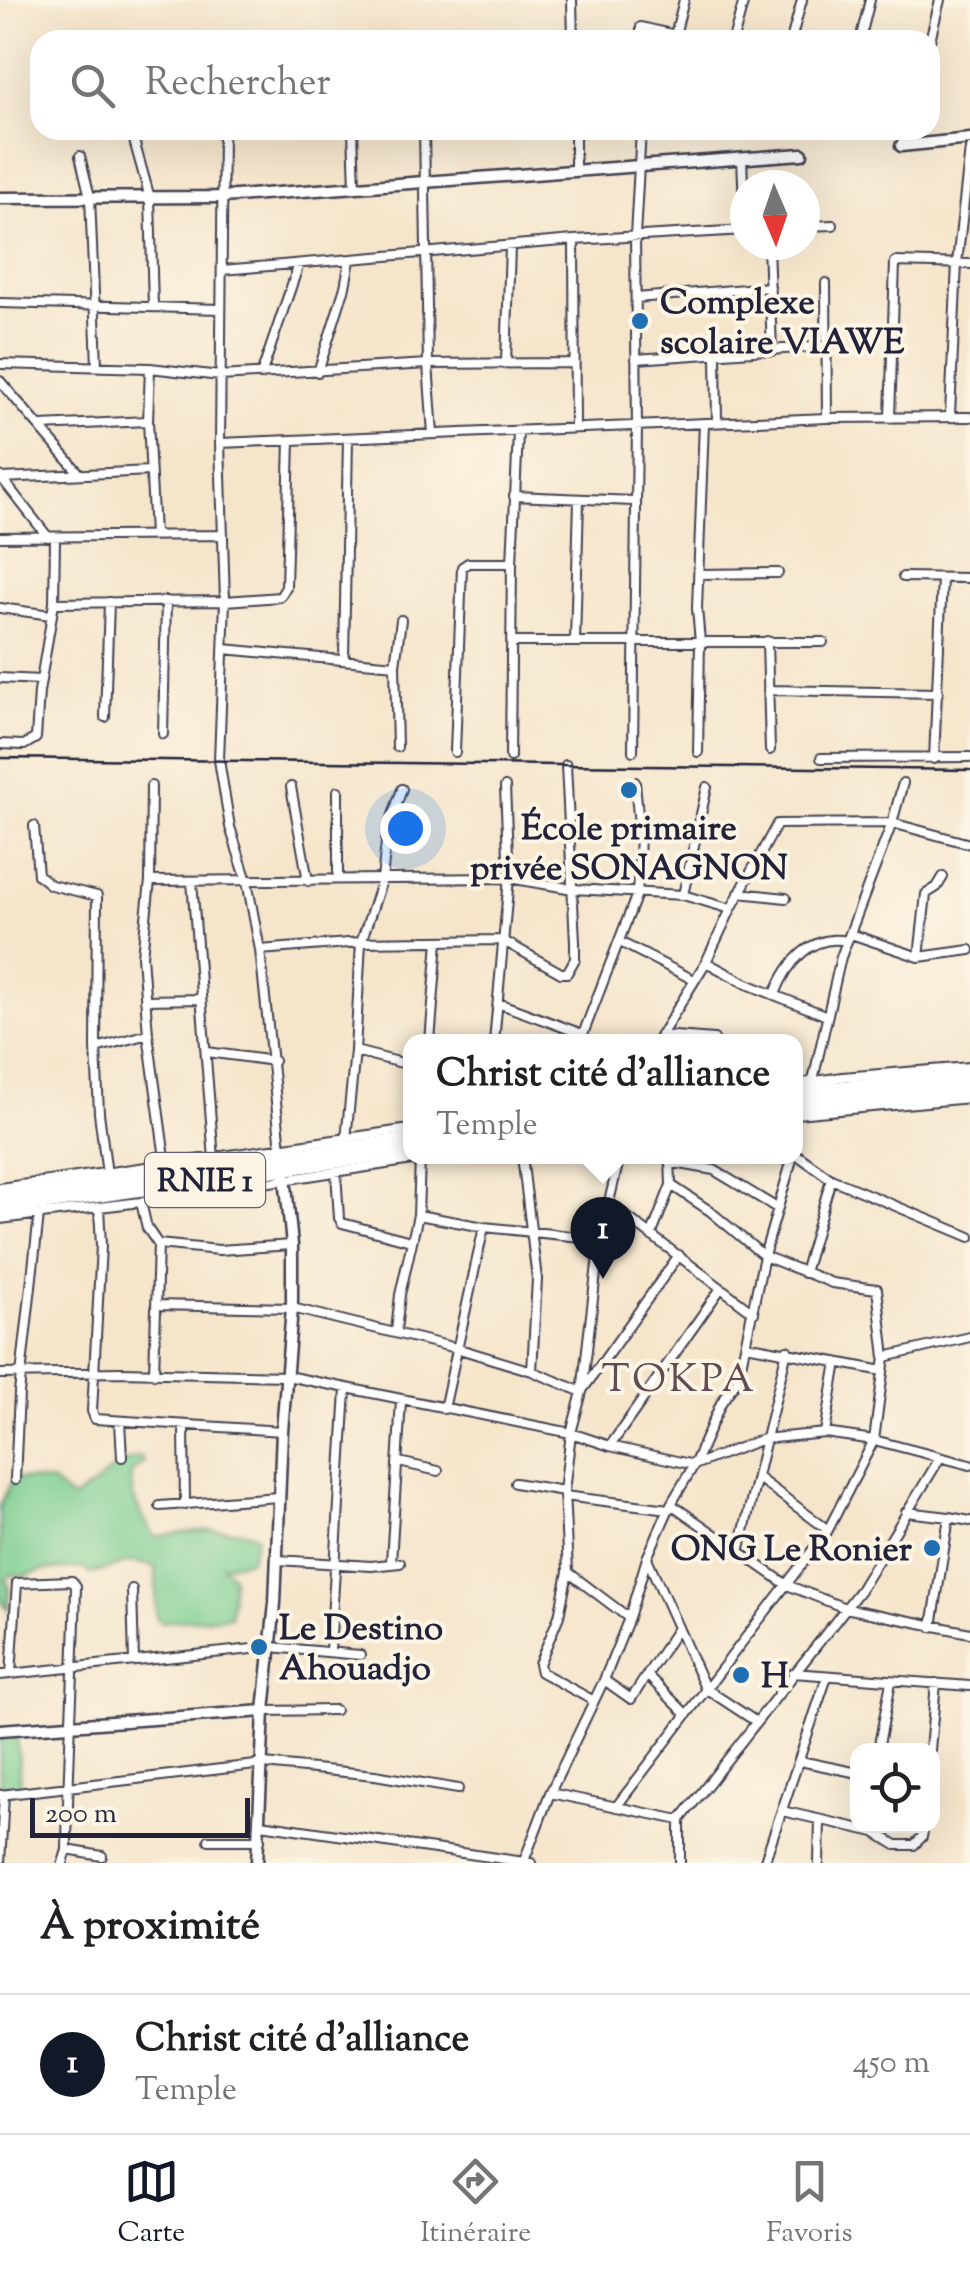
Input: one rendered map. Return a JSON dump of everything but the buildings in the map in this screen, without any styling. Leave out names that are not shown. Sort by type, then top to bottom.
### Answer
[{"type":"highway","points":[[803,1092],[970,1071]]},
{"type":"highway","points":[[803,1103],[970,1089]]},
{"type":"highway","name":"RNIE 1","points":[[0,1210],[403,1141]]},
{"type":"highway","name":"RNIE 1","points":[[0,1198],[283,1163],[403,1156]]},
{"type":"street","points":[[572,0],[573,30]]},
{"type":"street","points":[[676,30],[684,0]]},
{"type":"street","points":[[736,30],[744,0]]},
{"type":"street","points":[[794,30],[802,0]]},
{"type":"street","points":[[862,30],[870,0]]},
{"type":"street","points":[[932,30],[940,0]]},
{"type":"street","points":[[903,140],[901,146],[970,138]]},
{"type":"street","points":[[134,140],[150,198],[153,308]]},
{"type":"street","points":[[224,140],[220,443],[225,602],[219,760],[230,828],[247,882],[260,950],[292,1246],[278,1560],[264,1711],[257,1863]]},
{"type":"street","points":[[353,140],[354,187]]},
{"type":"street","points":[[424,140],[424,252],[433,434]]},
{"type":"street","points":[[575,140],[576,170]]},
{"type":"street","points":[[633,752],[635,236],[640,140]]},
{"type":"street","points":[[950,415],[957,263],[970,150]]},
{"type":"street","points":[[0,198],[222,197],[802,154]]},
{"type":"street","points":[[80,156],[90,196],[97,365]]},
{"type":"street","points":[[742,158],[742,170]]},
{"type":"street","points":[[820,225],[834,224]]},
{"type":"street","points":[[222,270],[730,231]]},
{"type":"street","points":[[574,240],[575,427]]},
{"type":"street","points":[[506,364],[510,248]]},
{"type":"street","points":[[318,372],[346,287],[350,260]]},
{"type":"street","points":[[769,260],[772,350]]},
{"type":"street","points":[[890,418],[895,262],[970,264]]},
{"type":"street","points":[[261,375],[299,264]]},
{"type":"street","points":[[826,283],[827,418]]},
{"type":"street","points":[[636,298],[770,287]]},
{"type":"street","points":[[0,303],[221,309]]},
{"type":"street","points":[[636,360],[828,346]]},
{"type":"street","points":[[716,355],[717,422]]},
{"type":"street","points":[[0,364],[97,365],[220,376],[428,364],[573,363]]},
{"type":"street","points":[[150,368],[148,420],[154,534]]},
{"type":"street","points":[[0,381],[80,474]]},
{"type":"street","points":[[220,443],[827,418],[970,417]]},
{"type":"street","points":[[41,426],[148,420]]},
{"type":"street","points":[[698,752],[700,642],[696,608],[704,423]]},
{"type":"street","points":[[510,757],[518,432]]},
{"type":"street","points":[[344,659],[348,438]]},
{"type":"street","points":[[54,603],[225,602],[285,594],[290,440]]},
{"type":"street","points":[[1,477],[150,471]]},
{"type":"street","points":[[0,744],[24,745],[36,738],[54,603],[52,537],[1,477]]},
{"type":"street","points":[[514,496],[634,501]]},
{"type":"street","points":[[575,642],[579,500]]},
{"type":"street","points":[[0,537],[223,535]]},
{"type":"street","points":[[455,752],[462,567],[468,563],[512,563]]},
{"type":"street","points":[[699,574],[778,573]]},
{"type":"street","points":[[902,577],[970,578]]},
{"type":"street","points":[[934,759],[942,578]]},
{"type":"street","points":[[163,734],[166,601]]},
{"type":"street","points":[[105,716],[109,602]]},
{"type":"street","points":[[0,608],[51,615]]},
{"type":"street","points":[[396,747],[395,665],[401,620]]},
{"type":"street","points":[[767,641],[770,750]]},
{"type":"street","points":[[512,642],[823,642]]},
{"type":"street","points":[[224,649],[395,665]]},
{"type":"street","points":[[0,678],[41,680]]},
{"type":"street","points":[[768,690],[938,693]]},
{"type":"street","points":[[821,758],[970,757]]},
{"type":"street","points":[[260,950],[361,942],[502,940],[561,973],[567,972],[575,959],[566,765]]},
{"type":"street","points":[[583,1034],[637,894],[640,837],[635,782]]},
{"type":"street","points":[[814,1080],[842,957],[904,782]]},
{"type":"street","points":[[151,786],[150,881],[142,956],[166,1166]]},
{"type":"street","points":[[495,1034],[509,878],[505,786]]},
{"type":"street","points":[[291,787],[308,881]]},
{"type":"street","points":[[683,895],[708,788]]},
{"type":"street","points":[[346,1139],[356,1051],[361,942],[382,880],[388,832],[402,789]]},
{"type":"street","points":[[338,791],[338,879]]},
{"type":"street","points":[[661,1034],[706,962],[777,824],[892,823],[970,844]]},
{"type":"street","points":[[34,826],[38,875],[51,885],[97,896],[96,1048],[107,1174]]},
{"type":"street","points":[[918,956],[926,894],[937,888],[943,877]]},
{"type":"street","points":[[150,881],[509,878],[573,889],[683,895],[731,908]]},
{"type":"street","points":[[192,881],[214,1160]]},
{"type":"street","points":[[740,894],[786,898]]},
{"type":"street","points":[[851,934],[918,956],[970,950]]},
{"type":"street","points":[[775,994],[784,969],[815,943],[832,938],[847,941],[851,934]]},
{"type":"street","points":[[431,1034],[438,941]]},
{"type":"street","points":[[620,942],[694,980]]},
{"type":"street","points":[[706,962],[748,984],[828,1016]]},
{"type":"street","points":[[145,1000],[200,999]]},
{"type":"street","points":[[498,1003],[572,1034]]},
{"type":"street","points":[[96,1048],[148,1034]]},
{"type":"street","points":[[356,1051],[403,1062]]},
{"type":"street","points":[[208,1052],[274,1061]]},
{"type":"street","points":[[803,1082],[970,1071]]},
{"type":"street","points":[[803,1113],[970,1098]]},
{"type":"street","points":[[0,1219],[141,1202],[283,1163],[346,1139],[403,1130]]},
{"type":"street","points":[[0,1188],[214,1160],[283,1163],[336,1172],[403,1158]]},
{"type":"street","points":[[803,1161],[832,1179],[970,1237]]},
{"type":"street","points":[[396,1332],[418,1215],[415,1164]]},
{"type":"street","points":[[523,1164],[538,1303],[532,1371]]},
{"type":"street","points":[[594,1701],[541,1672],[540,1664],[559,1616],[568,1572],[564,1494],[571,1433],[582,1392],[600,1239],[618,1164]]},
{"type":"street","points":[[652,1236],[670,1185],[670,1164]]},
{"type":"street","points":[[692,1164],[709,1168],[778,1208]]},
{"type":"street","points":[[261,1824],[527,1862],[550,1793],[629,1618],[647,1558],[721,1403],[738,1378],[764,1256],[791,1164]]},
{"type":"street","points":[[336,1172],[342,1223],[411,1241]]},
{"type":"street","points":[[804,1273],[832,1179]]},
{"type":"street","points":[[616,1807],[828,1530],[874,1440],[886,1357],[876,1289],[832,1283],[764,1256],[670,1185]]},
{"type":"street","points":[[141,1202],[147,1228],[158,1244],[154,1374]]},
{"type":"street","points":[[610,1204],[754,1313]]},
{"type":"street","points":[[99,1208],[101,1246],[92,1411],[96,1419],[282,1432]]},
{"type":"street","points":[[15,1480],[38,1215]]},
{"type":"street","points":[[418,1215],[484,1227],[600,1239]]},
{"type":"street","points":[[444,1409],[484,1227]]},
{"type":"street","points":[[158,1244],[220,1250],[292,1246]]},
{"type":"street","points":[[582,1392],[678,1255]]},
{"type":"street","points":[[610,1446],[721,1288]]},
{"type":"street","points":[[156,1305],[292,1308],[456,1348],[532,1371],[582,1392]]},
{"type":"street","points":[[886,1357],[970,1338]]},
{"type":"street","points":[[746,1344],[884,1371]]},
{"type":"street","points":[[739,1552],[786,1350]]},
{"type":"street","points":[[825,1433],[837,1362]]},
{"type":"street","points":[[0,1374],[286,1376],[571,1433],[610,1446],[694,1464],[763,1439],[825,1433],[874,1440],[970,1465]]},
{"type":"street","points":[[330,1651],[346,1390]]},
{"type":"street","points":[[278,1560],[371,1566],[396,1563],[402,1401]]},
{"type":"street","points":[[120,1422],[122,1457]]},
{"type":"street","points":[[184,1427],[185,1504]]},
{"type":"street","points":[[680,1863],[680,1820],[860,1590],[940,1458]]},
{"type":"street","points":[[399,1462],[438,1471]]},
{"type":"street","points":[[757,1477],[828,1530]]},
{"type":"street","points":[[515,1483],[564,1494],[670,1507],[787,1585],[845,1608],[970,1633]]},
{"type":"street","points":[[160,1506],[278,1498]]},
{"type":"street","points":[[906,1512],[970,1521]]},
{"type":"street","points":[[932,1627],[949,1517]]},
{"type":"street","points":[[647,1558],[704,1688],[755,1721]]},
{"type":"street","points":[[568,1572],[629,1618]]},
{"type":"street","points":[[12,1674],[15,1586],[18,1582],[69,1579],[76,1586],[67,1850],[63,1863]]},
{"type":"street","points":[[132,1588],[134,1662]]},
{"type":"street","points":[[604,1680],[631,1699],[678,1628]]},
{"type":"street","points":[[0,1675],[271,1647],[360,1655]]},
{"type":"street","points":[[793,1673],[970,1686]]},
{"type":"street","points":[[647,1675],[685,1713]]},
{"type":"street","points":[[764,1863],[826,1677]]},
{"type":"street","points":[[879,1743],[891,1682]]},
{"type":"street","points":[[931,1743],[936,1684]]},
{"type":"street","points":[[0,1730],[264,1711],[335,1710]]},
{"type":"street","points":[[800,1761],[850,1771]]},
{"type":"street","points":[[0,1863],[2,1795],[264,1764],[458,1788]]},
{"type":"street","points":[[550,1793],[680,1820]]},
{"type":"street","points":[[782,1811],[850,1825]]},
{"type":"street","points":[[819,1863],[820,1820]]},
{"type":"street","points":[[881,1833],[896,1844],[914,1845],[923,1833]]},
{"type":"street","points":[[209,1840],[260,1840]]},
{"type":"street","points":[[67,1850],[102,1856]]},
{"type":"street","points":[[454,1863],[458,1853]]},
{"type":"green space","points":[[141,1457],[143,1463],[131,1473],[132,1491],[155,1537],[222,1530],[257,1536],[250,1560],[222,1566],[233,1576],[230,1616],[160,1622],[156,1617],[156,1567],[130,1562],[89,1574],[84,1568],[15,1574],[5,1579],[9,1584],[8,1610],[0,1599],[0,1506],[13,1478],[51,1482],[72,1499],[121,1464]]},
{"type":"green space","points":[[17,1735],[21,1787],[0,1788],[0,1736]]},
{"type":"railway","points":[[0,758],[970,770]]},
{"type":"place","name":"Complexe scolaire VIAWE","points":[[640,321]]},
{"type":"place","name":"École primaire privée SONAGNON","points":[[629,790]]},
{"type":"place","name":"Christ cité d'alliance","points":[[603,1279]]},
{"type":"place","name":"ONG Le Ronier","points":[[932,1548]]},
{"type":"place","name":"Le Destino Ahouadjo","points":[[259,1647]]},
{"type":"place","name":"H","points":[[741,1675]]},
{"type":"district","name":"TOKPA","points":[[679,1377]]}]
